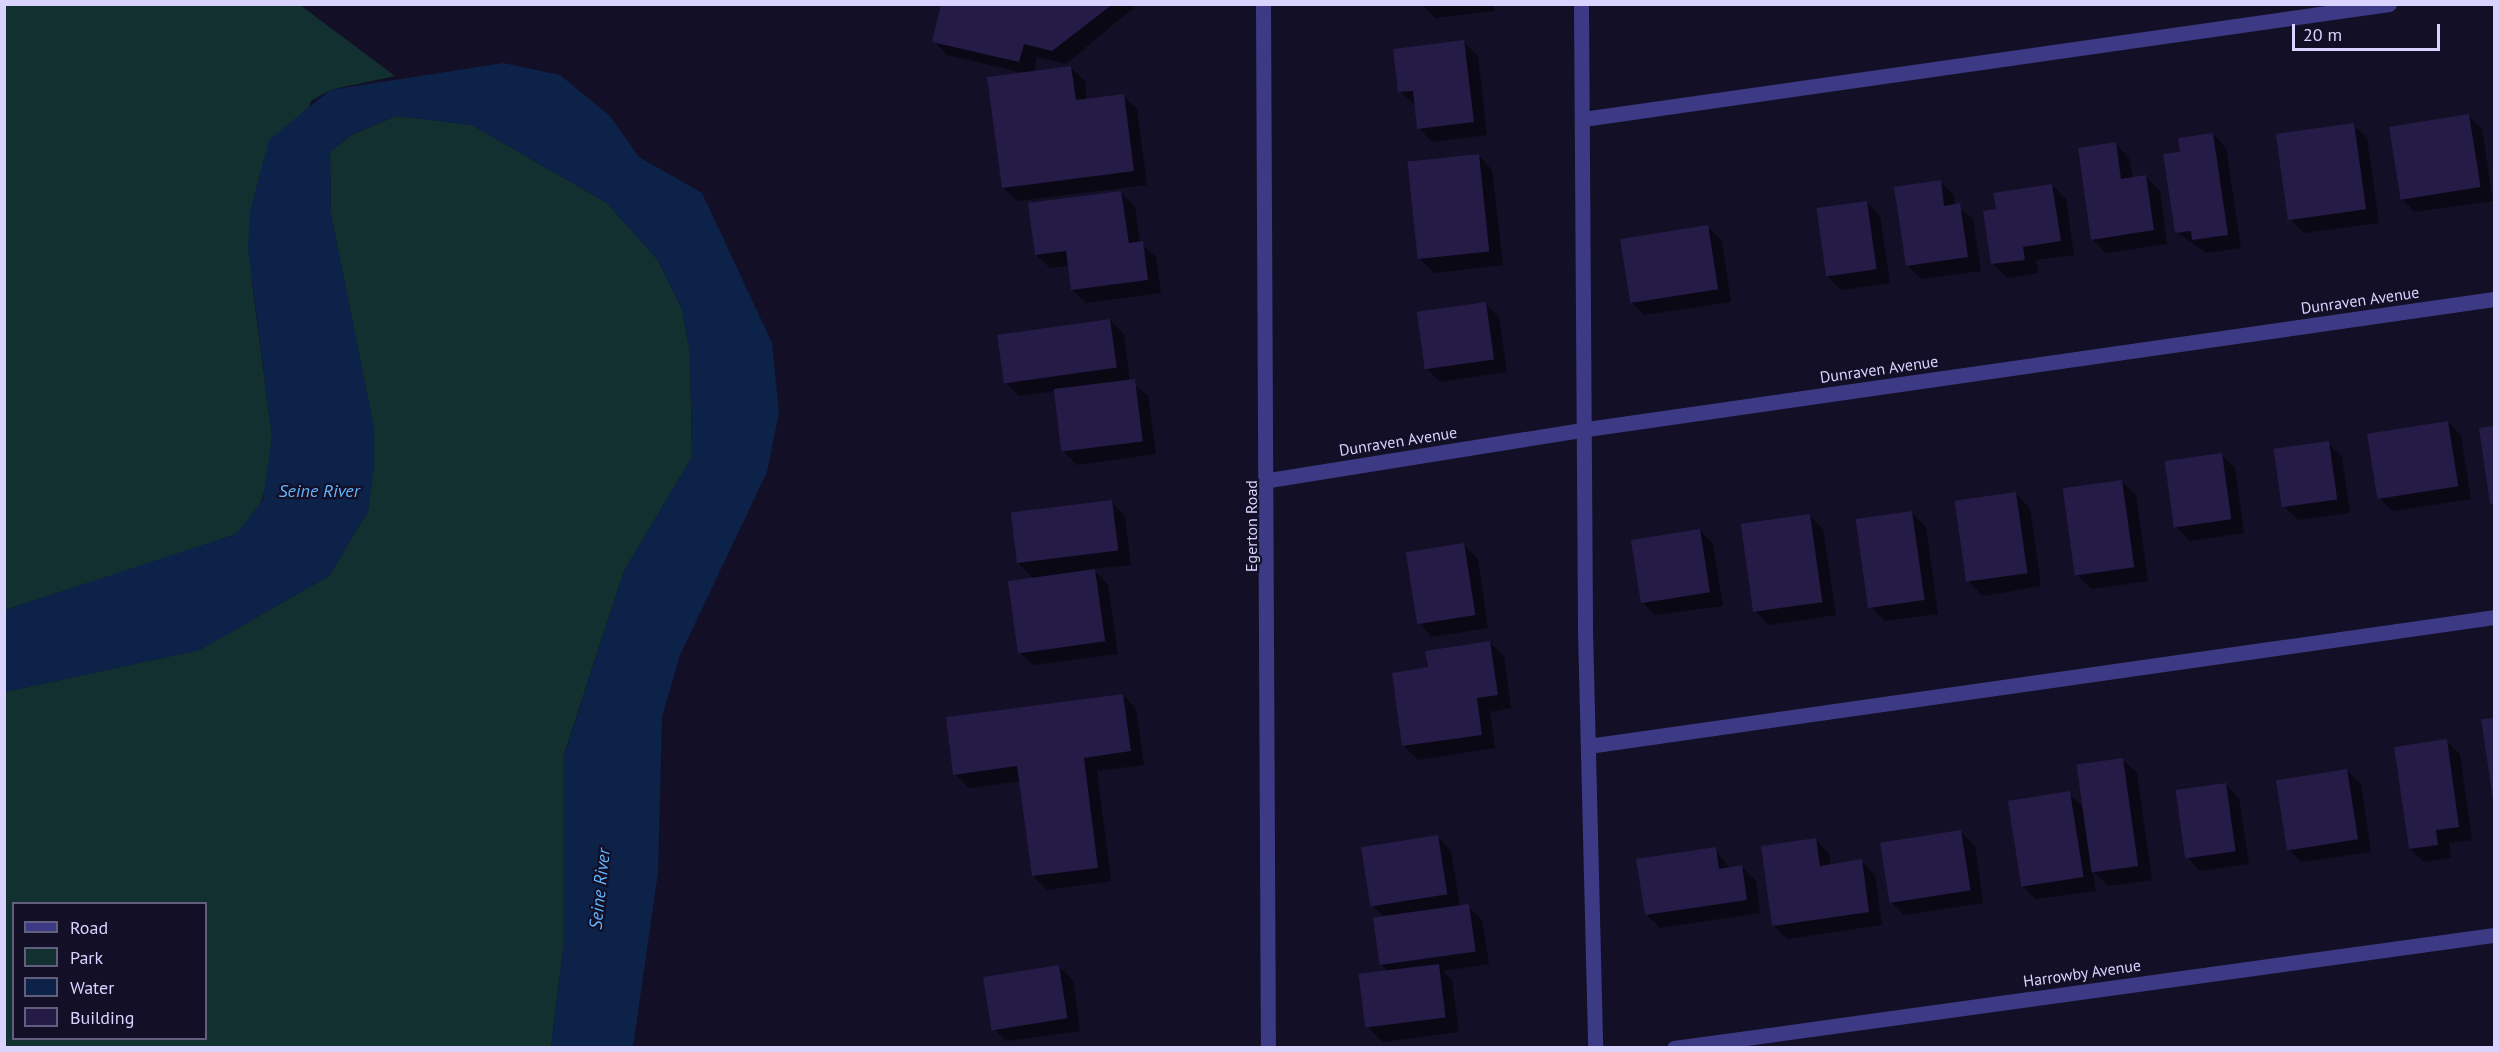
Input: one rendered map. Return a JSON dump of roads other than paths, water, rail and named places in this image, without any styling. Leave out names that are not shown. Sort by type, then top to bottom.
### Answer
[{"type":"street","name":"Egerton Road","points":[[1263,4],[1269,480],[1268,1047]]},
{"type":"street","points":[[1581,4],[1587,429],[1588,746],[1595,1047]]},
{"type":"street","points":[[1583,119],[2389,4]]},
{"type":"street","name":"Dunraven Avenue","points":[[1269,480],[1587,429],[2494,299]]},
{"type":"street","points":[[1588,746],[2494,617]]},
{"type":"street","name":"Harrowby Avenue","points":[[1674,1047],[2494,935]]},
{"type":"water","name":"Seine River","points":[[503,63],[560,75],[610,116],[639,157],[702,193],[772,343],[779,413],[767,472],[680,655],[662,717],[658,873],[633,1047],[551,1047],[563,950],[563,759],[624,571],[692,457],[690,353],[682,309],[658,260],[607,203],[472,125],[396,116],[351,135],[330,152],[331,215],[373,423],[374,463],[368,511],[329,576],[200,650],[5,692],[5,610],[236,534],[263,500],[272,437],[248,248],[250,211],[269,140],[330,90]]}]
